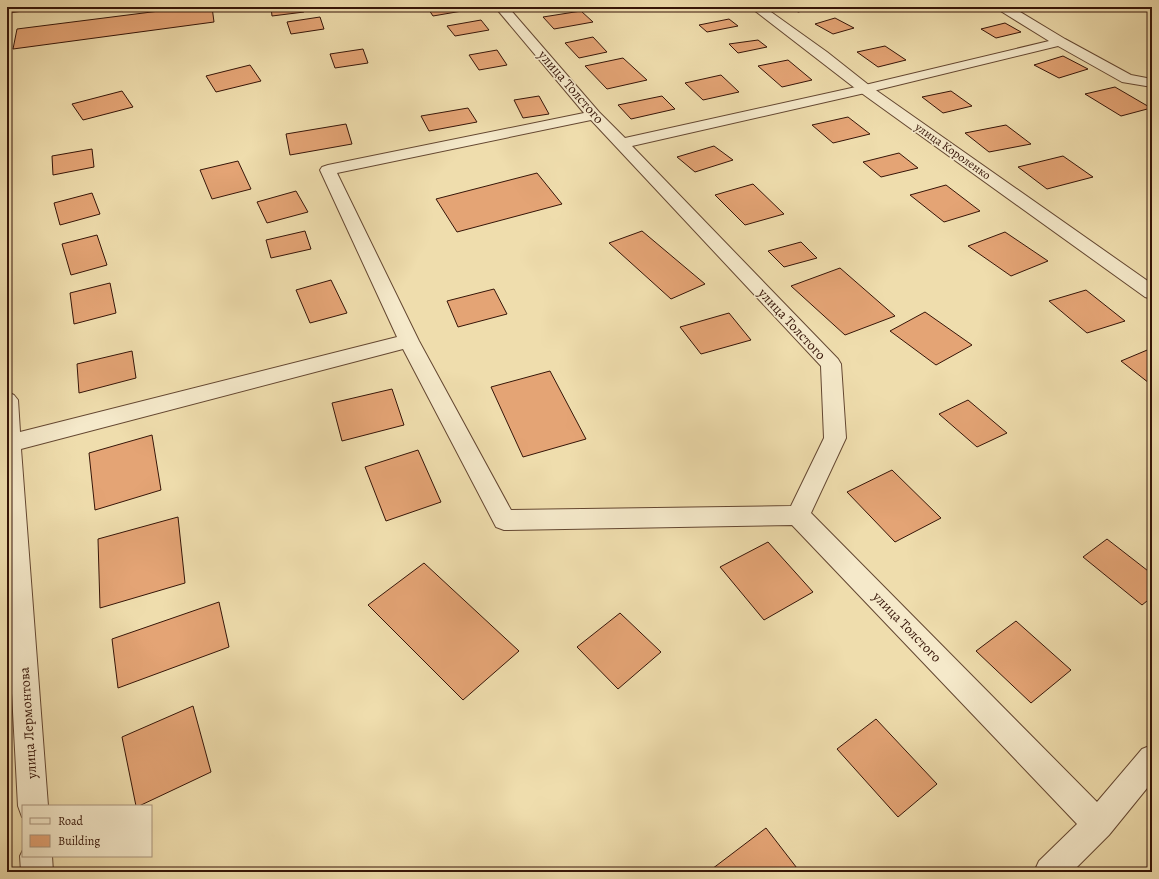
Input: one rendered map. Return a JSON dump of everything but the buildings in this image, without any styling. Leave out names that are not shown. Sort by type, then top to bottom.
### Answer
[{"type":"street","points":[[7,9],[21,7]]},
{"type":"street","name":"улица Толстого","points":[[501,7],[594,115],[831,364],[835,438],[798,515],[1098,824]]},
{"type":"street","name":"улица Короленко","points":[[756,7],[822,55],[865,89],[1152,293]]},
{"type":"street","points":[[1003,7],[1060,42],[1127,79],[1152,83]]},
{"type":"street","points":[[621,144],[865,89],[1060,42]]},
{"type":"street","points":[[594,115],[328,170],[409,341],[504,520],[798,515]]},
{"type":"street","points":[[9,444],[409,341]]},
{"type":"street","name":"улица Лермонтова","points":[[7,400],[33,805]]},
{"type":"street","points":[[1050,872],[1098,824],[1152,759]]},
{"type":"street","points":[[36,857],[38,872]]}]
